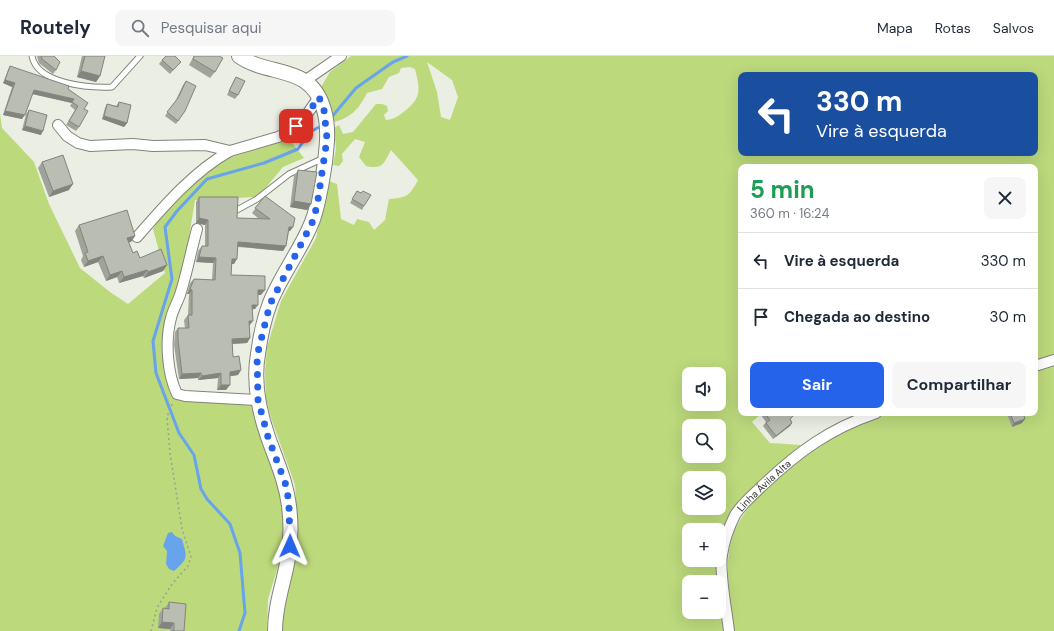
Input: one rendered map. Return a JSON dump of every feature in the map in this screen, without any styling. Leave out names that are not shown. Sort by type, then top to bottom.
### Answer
[{"type":"street","points":[[238,56],[249,64],[286,72],[306,80],[319,97],[324,110],[327,139],[317,206],[312,223],[277,289],[268,311],[257,356],[258,400],[268,437],[287,488],[289,507],[290,546],[288,559],[276,602],[274,631]]},
{"type":"street","points":[[306,80],[341,56]]},
{"type":"street","points":[[137,237],[160,210],[215,160],[230,151],[278,137],[290,131],[303,120],[319,97]]},
{"type":"street","points":[[58,125],[67,136],[78,143],[90,146],[133,144],[153,146],[205,145],[230,151]]},
{"type":"street","points":[[196,229],[180,294],[171,317],[169,332],[169,361],[173,385],[177,394],[184,396],[258,400]]},
{"type":"street","points":[[1038,365],[1054,360]]},
{"type":"street","name":"Linha Ávila Alta","points":[[729,631],[721,558],[724,545],[736,514],[743,504],[777,472],[821,437],[848,423],[868,416]]},
{"type":"lane","points":[[32,56],[40,71],[53,79],[101,88],[112,87],[140,56]]},
{"type":"lane","points":[[237,210],[257,199],[289,174],[325,158]]},
{"type":"path","points":[[151,631],[157,608],[172,584],[188,566],[191,557],[182,529],[170,453],[167,418],[173,403]]},
{"type":"green space","points":[[351,56],[1054,56],[1054,356],[1038,361],[1038,164],[738,164],[738,416],[759,416],[752,422],[770,443],[801,445],[753,487],[733,511],[726,523],[682,523],[682,567],[717,567],[717,575],[682,575],[682,619],[722,619],[723,631],[280,631],[280,624],[296,552],[296,499],[295,485],[271,418],[266,399],[265,372],[267,347],[281,301],[316,238],[329,181],[337,184],[341,219],[354,225],[357,219],[369,222],[374,230],[385,220],[389,199],[404,197],[410,193],[418,180],[391,150],[380,166],[366,166],[359,157],[365,142],[355,139],[342,154],[343,161],[339,166],[333,165],[336,149],[334,128],[339,125],[343,134],[353,132],[376,104],[387,106],[388,111],[384,115],[386,120],[394,118],[405,111],[411,106],[417,97],[419,87],[415,69],[410,67],[401,68],[399,73],[389,77],[382,89],[367,93],[357,109],[343,119],[331,123],[328,103],[321,87],[330,72]],"holes":[[[427,62],[452,80],[458,97],[450,120],[441,117],[437,92]]]},
{"type":"green space","points":[[0,113],[2,128],[34,162],[49,204],[80,268],[128,304],[165,273],[153,229],[164,212],[216,162],[289,139],[304,158],[283,167],[263,191],[255,197],[195,200],[187,249],[177,288],[167,312],[165,332],[173,393],[180,401],[255,405],[279,485],[284,513],[282,554],[268,599],[267,631],[0,631]]},
{"type":"green space","points":[[1054,366],[1054,631],[734,631],[728,572],[729,549],[732,538],[741,519],[756,499],[776,480],[799,461],[824,444],[848,430],[882,416],[1038,416],[1038,370]]},
{"type":"water","points":[[172,532],[175,536],[182,539],[186,554],[186,557],[182,563],[174,571],[169,569],[166,564],[167,551],[163,546],[168,533]]},
{"type":"building","points":[[41,56],[54,56],[60,62],[56,70],[42,59]]},
{"type":"building","points":[[85,56],[105,56],[100,76],[81,71]]},
{"type":"building","points":[[166,56],[175,56],[181,62],[173,70],[162,60]]},
{"type":"building","points":[[194,56],[219,56],[223,58],[215,72],[193,59]]},
{"type":"building","points":[[10,66],[69,86],[68,89],[88,103],[84,109],[88,111],[79,127],[69,121],[78,106],[72,102],[74,99],[34,90],[25,115],[5,111],[15,83],[5,80]]},
{"type":"building","points":[[236,77],[245,81],[238,95],[229,91]]},
{"type":"building","points":[[186,81],[196,86],[185,111],[178,121],[167,112],[178,98]]},
{"type":"building","points":[[119,102],[131,105],[127,123],[104,116],[107,104],[118,107]]},
{"type":"building","points":[[29,110],[47,115],[43,131],[25,126]]},
{"type":"building","points":[[63,155],[73,184],[53,191],[42,162]]},
{"type":"building","points":[[298,170],[317,172],[311,204],[294,201]]},
{"type":"building","points":[[357,191],[361,193],[363,191],[371,195],[364,206],[352,199]]},
{"type":"building","points":[[265,196],[295,218],[293,227],[289,227],[286,246],[238,242],[237,259],[232,259],[231,275],[265,276],[265,290],[258,290],[258,305],[252,305],[253,321],[249,321],[250,338],[232,339],[233,357],[239,356],[241,370],[230,372],[230,385],[221,385],[221,373],[202,376],[201,373],[182,374],[178,328],[189,328],[188,315],[192,315],[192,290],[190,289],[194,279],[215,280],[216,258],[199,257],[202,246],[208,246],[208,220],[199,218],[199,197],[238,197],[237,218],[270,219],[255,208]]},
{"type":"building","points":[[127,210],[135,236],[127,238],[133,253],[137,251],[140,258],[161,249],[167,265],[148,272],[147,270],[124,277],[122,271],[110,275],[103,256],[88,261],[85,253],[88,252],[79,225]]},
{"type":"building","points":[[767,416],[793,416],[790,419],[792,423],[776,436],[766,423],[770,420]]},
{"type":"building","points":[[1011,416],[1024,416],[1025,419],[1014,423]]},
{"type":"building","points":[[169,602],[186,604],[184,631],[174,631],[174,623],[162,622],[163,608],[169,609]]},
{"type":"waterway","points":[[330,119],[356,88],[393,62],[407,56]]},
{"type":"waterway","points":[[239,631],[245,613],[240,553],[230,524],[207,499],[201,489],[194,455],[179,433],[156,373],[153,341],[172,279],[165,227],[177,211],[207,179],[264,163],[298,149],[310,132],[323,125]]},
{"type":"route","points":[[290,546],[287,488],[261,415],[256,379],[257,356],[270,304],[312,223],[317,206],[327,139],[324,110],[319,97],[303,120],[296,126]]}]
